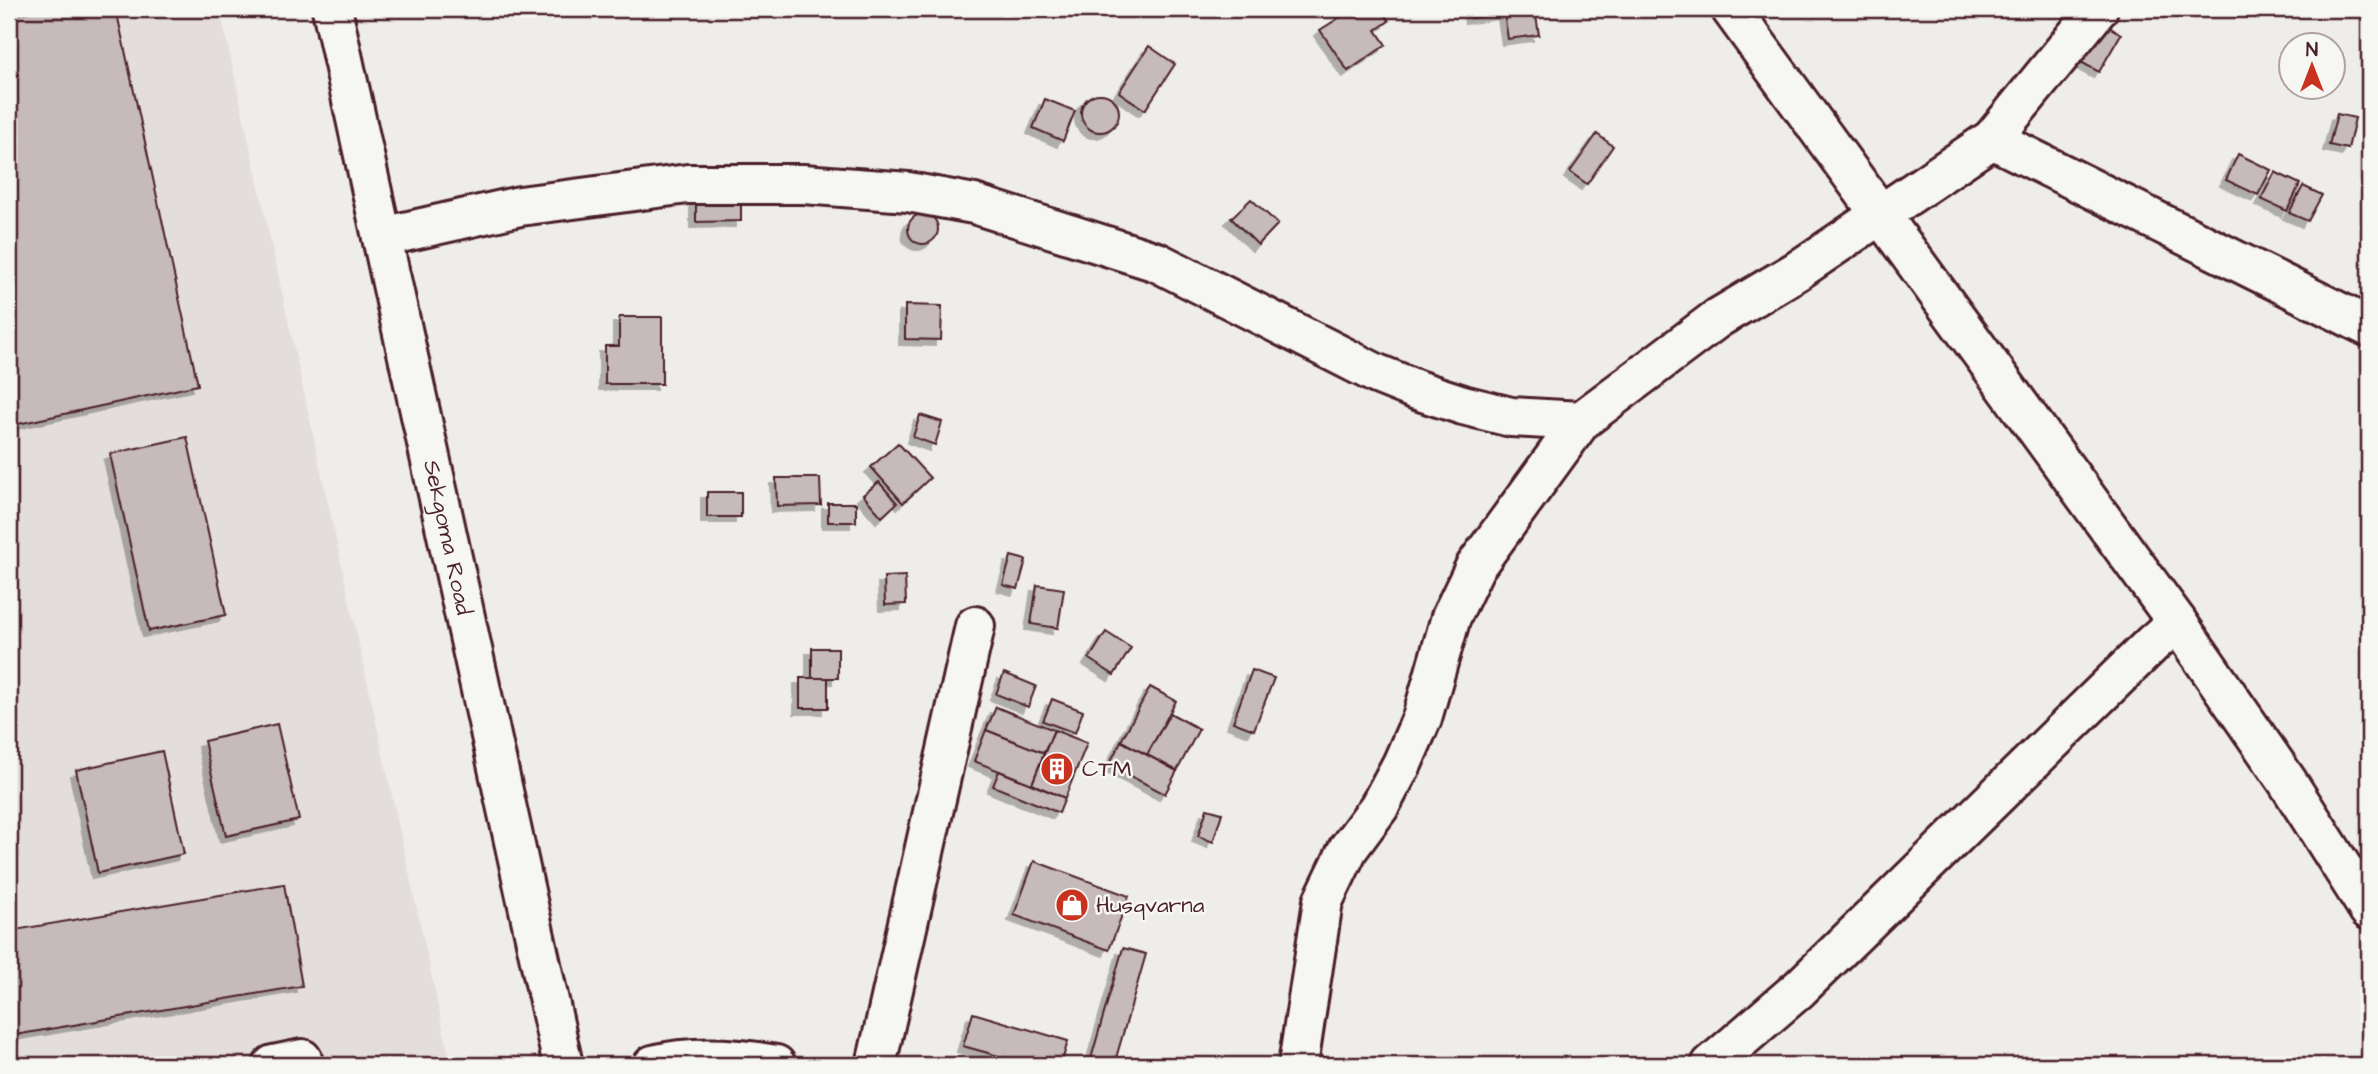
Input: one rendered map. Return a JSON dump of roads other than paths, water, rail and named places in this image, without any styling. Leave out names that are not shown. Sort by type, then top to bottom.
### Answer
[{"type":"main road","name":"Sekgoma Road","points":[[332,9],[563,1065]]},
{"type":"main road","points":[[1731,9],[2177,622],[2287,781],[2369,910]]},
{"type":"main road","points":[[1298,1065],[1323,901],[1348,849],[1379,807],[1402,764],[1422,718],[1451,617],[1475,567],[1581,421],[1718,318],[1797,271],[1992,139],[2098,9]]},
{"type":"main road","points":[[1992,139],[2369,327]]},
{"type":"main road","points":[[382,237],[520,206],[688,184],[803,184],[908,192],[987,208],[1157,262],[1377,374],[1417,390],[1511,417],[1581,421]]},
{"type":"main road","points":[[1712,1065],[1799,989],[2152,643],[2177,622]]},
{"type":"main road","points":[[876,1065],[975,626]]},
{"type":"main road","points":[[653,1065],[673,1060],[752,1061],[776,1065]]},
{"type":"place","name":"CTM","points":[[1057,769]]},
{"type":"place","name":"Husqvarna","points":[[1072,905]]}]
